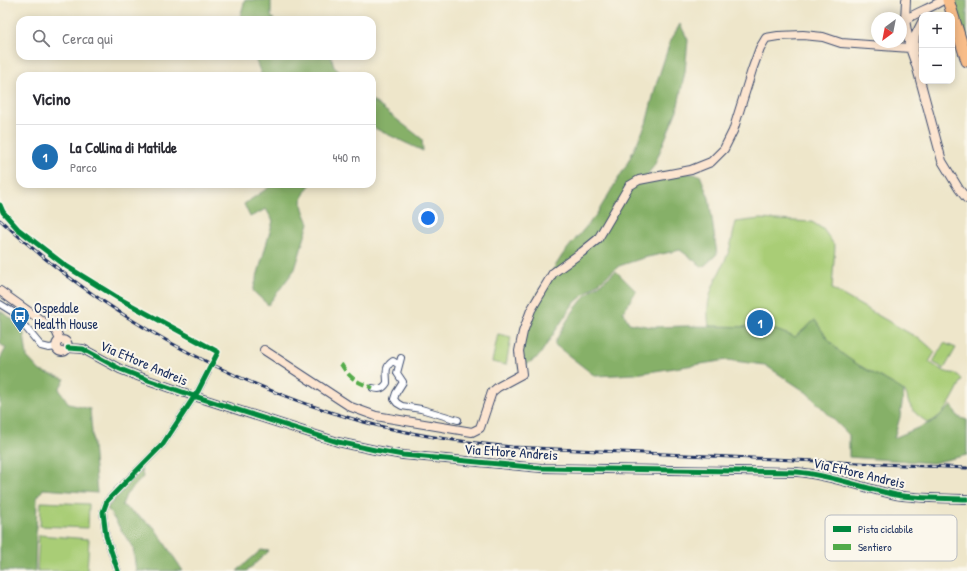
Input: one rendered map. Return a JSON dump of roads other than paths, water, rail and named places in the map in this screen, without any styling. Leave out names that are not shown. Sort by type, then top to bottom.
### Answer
[{"type":"highway","points":[[944,1],[952,12],[967,61]]},
{"type":"street","points":[[906,0],[913,7],[923,12]]},
{"type":"street","points":[[906,0],[906,12]]},
{"type":"street","points":[[927,12],[944,1]]},
{"type":"street","points":[[907,20],[919,15]]},
{"type":"street","points":[[907,20],[919,21]]},
{"type":"street","points":[[907,27],[910,48],[942,161],[967,199]]},
{"type":"street","points":[[914,60],[915,36],[919,27]]},
{"type":"street","points":[[264,350],[351,407],[376,416],[472,432],[480,428],[492,392],[498,387],[522,374],[519,351],[523,332],[531,310],[553,274],[598,238],[629,186],[639,180],[692,170],[711,162],[724,149],[733,131],[760,48],[766,38],[803,35],[823,37],[841,43],[910,48]]},
{"type":"street","points":[[0,291],[56,331],[58,344],[49,348],[41,346],[13,312],[0,304]]},
{"type":"street","name":"Via Ettore Andreis","points":[[58,344],[67,341],[68,348],[83,349],[120,369],[194,396],[338,442],[403,455],[541,468],[797,472],[827,476],[895,495],[967,499]]},
{"type":"street","points":[[373,388],[384,388],[388,383],[386,369],[388,364],[393,361],[400,361],[397,373],[403,382],[394,399],[397,403],[402,406],[421,409],[458,420]]},
{"type":"street","points":[[118,571],[106,536],[103,512],[107,501],[163,444],[208,372]]},
{"type":"tunnel","points":[[208,372],[218,352]]},
{"type":"railway","points":[[0,220],[81,286],[168,342],[262,387],[310,405],[379,426],[436,437],[512,447],[967,468]]},
{"type":"place","name":"La Collina di Matilde","points":[[760,323]]},
{"type":"place","name":"Ospedale Health House","points":[[20,333]]}]
